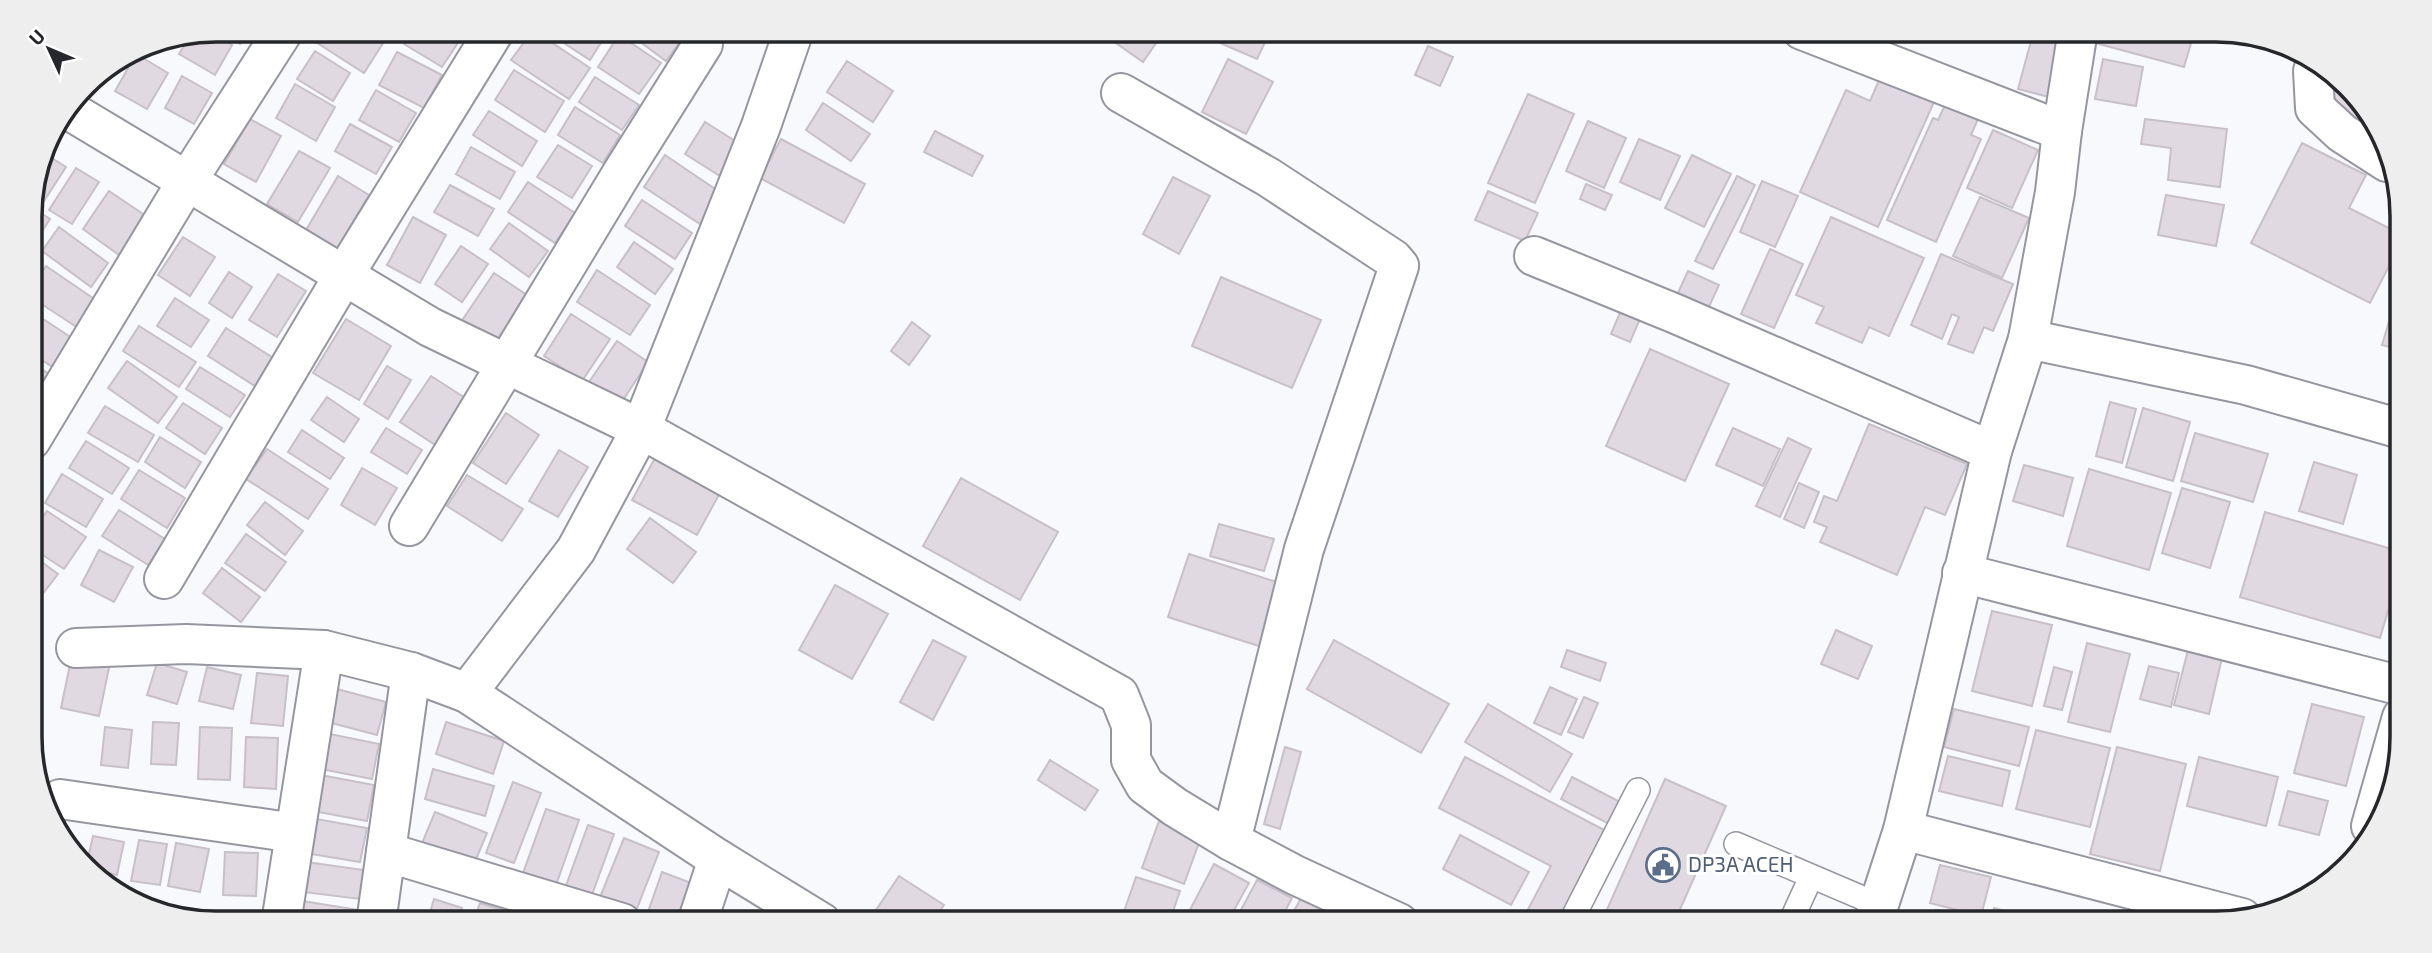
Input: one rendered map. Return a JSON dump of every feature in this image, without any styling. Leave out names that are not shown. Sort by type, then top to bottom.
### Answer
[{"type":"street","points":[[42,423],[187,181],[276,42]]},
{"type":"street","points":[[164,579],[344,275],[488,42]]},
{"type":"street","points":[[467,692],[576,550],[641,429],[761,125],[790,42]]},
{"type":"street","points":[[1833,42],[2062,131]]},
{"type":"street","points":[[1877,911],[1903,830],[1992,451],[2028,339],[2055,192],[2076,42]]},
{"type":"street","points":[[409,526],[703,44]]},
{"type":"street","points":[[2313,71],[2315,107],[2342,134],[2380,157]]},
{"type":"street","points":[[1121,93],[1268,177],[1393,259],[1399,266],[1304,549],[1231,841]]},
{"type":"street","points":[[75,114],[430,327],[641,429],[1119,695],[1131,725],[1132,761],[1145,785],[1231,841],[1373,911]]},
{"type":"street","points":[[1534,256],[1676,313],[1992,451]]},
{"type":"street","points":[[2028,339],[2246,384],[2390,426]]},
{"type":"street","points":[[1962,573],[2390,683]]},
{"type":"street","points":[[76,648],[186,645],[324,650],[411,672],[467,692],[718,859],[802,911]]},
{"type":"street","points":[[283,911],[324,650]]},
{"type":"street","points":[[378,911],[411,672]]},
{"type":"street","points":[[2379,797],[2386,773]]},
{"type":"street","points":[[60,799],[295,833]]},
{"type":"street","points":[[1903,830],[2215,911]]},
{"type":"street","points":[[386,852],[582,911]]},
{"type":"street","points":[[701,911],[718,859]]},
{"type":"lane","points":[[1576,911],[1638,790]]},
{"type":"lane","points":[[1736,845],[1811,877],[1871,911]]},
{"type":"lane","points":[[1795,911],[1811,877]]},
{"type":"building","points":[[227,42],[232,45],[215,75],[179,54],[185,45]]},
{"type":"building","points":[[316,42],[384,42],[364,73]]},
{"type":"building","points":[[405,42],[458,42],[442,67],[404,44]]},
{"type":"building","points":[[524,42],[551,42],[590,68],[569,99],[511,60]]},
{"type":"building","points":[[562,42],[601,42],[590,60]]},
{"type":"building","points":[[614,42],[630,42],[661,63],[639,94],[598,67]]},
{"type":"building","points":[[640,42],[680,42],[666,61]]},
{"type":"building","points":[[1114,42],[1157,42],[1143,62]]},
{"type":"building","points":[[1218,42],[1265,42],[1257,59]]},
{"type":"building","points":[[2031,42],[2063,42],[2049,97],[2018,89]]},
{"type":"building","points":[[2092,42],[2191,42],[2184,67]]},
{"type":"building","points":[[1428,46],[1453,57],[1440,86],[1415,75]]},
{"type":"building","points":[[315,51],[350,73],[333,101],[297,79]]},
{"type":"building","points":[[397,52],[442,75],[424,108],[379,85]]},
{"type":"building","points":[[143,58],[168,73],[147,109],[115,91],[130,64]]},
{"type":"building","points":[[1228,59],[1273,82],[1246,134],[1202,112]]},
{"type":"building","points":[[2103,59],[2143,67],[2136,106],[2095,99]]},
{"type":"building","points":[[847,61],[893,91],[873,122],[827,92]]},
{"type":"building","points":[[514,70],[564,101],[545,132],[495,100]]},
{"type":"building","points":[[182,76],[212,93],[194,124],[165,108]]},
{"type":"building","points":[[595,77],[639,105],[622,130],[579,102]]},
{"type":"building","points":[[1880,78],[1934,102],[1878,227],[1800,192],[1846,90],[1870,101]]},
{"type":"building","points":[[295,84],[335,107],[316,141],[276,118]]},
{"type":"building","points":[[2333,87],[2347,101],[2367,129],[2366,131],[2321,108]]},
{"type":"building","points":[[376,90],[416,113],[399,142],[359,120]]},
{"type":"building","points":[[1528,94],[1574,114],[1535,203],[1488,183]]},
{"type":"building","points":[[823,103],[870,134],[851,161],[806,130]]},
{"type":"building","points":[[1945,105],[1978,119],[1971,135],[1981,139],[1936,242],[1887,220],[1933,118],[1938,120]]},
{"type":"building","points":[[575,107],[620,135],[603,163],[558,135]]},
{"type":"building","points":[[489,111],[537,141],[522,166],[473,135]]},
{"type":"building","points":[[250,119],[281,136],[256,182],[224,164]]},
{"type":"building","points":[[2145,119],[2227,129],[2220,187],[2168,180],[2171,148],[2141,144]]},
{"type":"building","points":[[1588,121],[1626,138],[1604,188],[1566,171]]},
{"type":"building","points":[[705,122],[748,149],[728,181],[685,154]]},
{"type":"building","points":[[350,124],[392,147],[376,174],[335,151]]},
{"type":"building","points":[[1993,130],[2038,150],[2012,208],[1967,188]]},
{"type":"building","points":[[935,131],[983,156],[972,176],[924,152]]},
{"type":"building","points":[[781,139],[865,184],[844,223],[760,178]]},
{"type":"building","points":[[1639,139],[1680,156],[1660,200],[1620,182]]},
{"type":"building","points":[[2302,143],[2366,175],[2349,208],[2390,228],[2390,264],[2370,303],[2251,243]]},
{"type":"building","points":[[558,145],[592,166],[572,198],[537,177]]},
{"type":"building","points":[[471,147],[515,172],[500,199],[456,174]]},
{"type":"building","points":[[299,151],[330,168],[298,222],[267,204]]},
{"type":"building","points":[[665,155],[721,193],[700,224],[644,187]]},
{"type":"building","points":[[1692,155],[1731,174],[1704,227],[1665,208]]},
{"type":"building","points":[[52,158],[66,167],[42,204]]},
{"type":"building","points":[[76,168],[99,182],[72,224],[49,210]]},
{"type":"building","points":[[338,176],[369,195],[337,249],[306,230]]},
{"type":"building","points":[[1737,176],[1755,185],[1713,269],[1695,261]]},
{"type":"building","points":[[1173,177],[1210,196],[1179,254],[1143,234]]},
{"type":"building","points":[[1762,181],[1798,196],[1775,247],[1740,232]]},
{"type":"building","points":[[528,182],[575,213],[555,243],[508,212]]},
{"type":"building","points":[[1586,184],[1612,195],[1605,210],[1580,199]]},
{"type":"building","points":[[450,185],[494,209],[478,236],[434,212]]},
{"type":"building","points":[[109,191],[146,216],[119,255],[83,229]]},
{"type":"building","points":[[1488,191],[1538,213],[1525,241],[1475,220]]},
{"type":"building","points":[[2166,195],[2224,205],[2216,246],[2158,235]]},
{"type":"building","points":[[1980,197],[2029,218],[2002,278],[1953,256]]},
{"type":"building","points":[[642,200],[692,233],[675,259],[625,226]]},
{"type":"building","points":[[42,214],[50,219],[42,231]]},
{"type":"building","points":[[413,217],[446,235],[420,283],[387,265]]},
{"type":"building","points":[[1831,217],[1924,258],[1889,336],[1869,327],[1862,343],[1816,323],[1824,307],[1796,295]]},
{"type":"building","points":[[509,223],[548,251],[529,277],[490,249]]},
{"type":"building","points":[[59,227],[108,263],[91,287],[42,251]]},
{"type":"building","points":[[183,237],[215,257],[190,296],[158,275]]},
{"type":"building","points":[[634,242],[673,269],[655,294],[617,267]]},
{"type":"building","points":[[461,246],[488,264],[462,302],[435,284]]},
{"type":"building","points":[[1770,249],[1803,264],[1774,328],[1741,314]]},
{"type":"building","points":[[1941,254],[2013,284],[1993,331],[1984,327],[1973,353],[1948,344],[1959,317],[1952,314],[1942,339],[1911,325]]},
{"type":"building","points":[[46,266],[103,305],[84,332],[42,304],[42,272]]},
{"type":"building","points":[[597,270],[650,305],[630,335],[577,302]]},
{"type":"building","points":[[1688,271],[1719,285],[1708,309],[1677,295]]},
{"type":"building","points":[[229,272],[252,287],[232,318],[209,303]]},
{"type":"building","points":[[494,273],[527,295],[490,350],[457,328]]},
{"type":"building","points":[[278,274],[306,291],[277,337],[249,320]]},
{"type":"building","points":[[1221,277],[1321,320],[1292,388],[1192,346]]},
{"type":"building","points":[[175,298],[209,320],[191,347],[157,326]]},
{"type":"building","points":[[1621,310],[1640,319],[1630,342],[1611,334]]},
{"type":"building","points":[[571,314],[610,339],[582,381],[544,356]]},
{"type":"building","points":[[42,318],[78,342],[59,371],[42,360]]},
{"type":"building","points":[[2390,318],[2390,347],[2382,345]]},
{"type":"building","points":[[346,319],[391,346],[359,400],[313,373]]},
{"type":"building","points":[[912,322],[930,336],[909,365],[891,351]]},
{"type":"building","points":[[139,326],[196,362],[179,387],[123,351]]},
{"type":"building","points":[[226,328],[275,359],[258,388],[208,356]]},
{"type":"building","points":[[617,341],[648,362],[617,409],[585,388]]},
{"type":"building","points":[[1650,349],[1729,384],[1685,481],[1606,446]]},
{"type":"building","points":[[127,361],[177,397],[158,423],[108,388]]},
{"type":"building","points":[[387,366],[411,380],[388,419],[364,404]]},
{"type":"building","points":[[200,367],[245,395],[230,417],[186,389]]},
{"type":"building","points":[[42,369],[58,380],[42,395]]},
{"type":"building","points":[[431,376],[470,401],[440,448],[400,422]]},
{"type":"building","points":[[327,397],[359,419],[344,442],[311,420]]},
{"type":"building","points":[[2110,402],[2136,409],[2122,463],[2096,456]]},
{"type":"building","points":[[183,403],[222,428],[205,454],[166,428]]},
{"type":"building","points":[[105,406],[154,435],[138,462],[88,433]]},
{"type":"building","points":[[2143,408],[2190,422],[2173,481],[2126,467]]},
{"type":"building","points":[[506,413],[539,435],[506,484],[473,463]]},
{"type":"building","points":[[1869,424],[1967,464],[1945,515],[1925,507],[1897,575],[1820,542],[1827,527],[1814,522],[1824,496],[1837,501]]},
{"type":"building","points":[[386,428],[422,450],[407,474],[371,452]]},
{"type":"building","points":[[1733,428],[1780,449],[1763,486],[1716,465]]},
{"type":"building","points":[[302,430],[344,458],[330,479],[288,452]]},
{"type":"building","points":[[2195,433],[2268,454],[2253,502],[2181,481]]},
{"type":"building","points":[[160,437],[201,462],[185,488],[145,462]]},
{"type":"building","points":[[1788,438],[1811,449],[1780,517],[1756,506]]},
{"type":"building","points":[[86,441],[129,468],[112,494],[69,468]]},
{"type":"building","points":[[267,449],[328,489],[308,519],[246,479]]},
{"type":"building","points":[[559,450],[588,467],[558,517],[529,501]]},
{"type":"building","points":[[656,456],[721,491],[697,535],[632,500]]},
{"type":"building","points":[[2314,462],[2357,475],[2343,524],[2299,511]]},
{"type":"building","points":[[2024,465],[2073,478],[2063,516],[2013,501]]},
{"type":"building","points":[[362,468],[397,488],[375,525],[341,505]]},
{"type":"building","points":[[2089,469],[2171,493],[2149,570],[2067,546]]},
{"type":"building","points":[[139,470],[185,498],[167,528],[121,499]]},
{"type":"building","points":[[62,474],[103,499],[86,527],[45,503]]},
{"type":"building","points":[[467,475],[523,509],[502,541],[447,506]]},
{"type":"building","points":[[961,478],[1058,532],[1020,600],[923,546]]},
{"type":"building","points":[[1799,483],[1819,492],[1804,528],[1784,519]]},
{"type":"building","points":[[2182,488],[2230,502],[2210,568],[2162,553]]},
{"type":"building","points":[[265,502],[303,531],[285,555],[247,525]]},
{"type":"building","points":[[119,510],[165,539],[148,565],[102,536]]},
{"type":"building","points":[[47,511],[86,537],[64,569],[42,555],[42,518]]},
{"type":"building","points":[[2265,512],[2390,548],[2390,604],[2380,638],[2240,597]]},
{"type":"building","points":[[650,518],[696,552],[673,583],[627,549]]},
{"type":"building","points":[[1219,524],[1274,539],[1264,571],[1210,556]]},
{"type":"building","points":[[246,534],[286,562],[265,591],[225,563]]},
{"type":"building","points":[[99,550],[133,567],[114,602],[81,585]]},
{"type":"building","points":[[1189,554],[1289,586],[1268,649],[1168,617]]},
{"type":"building","points":[[42,562],[58,574],[42,595]]},
{"type":"building","points":[[222,568],[260,597],[241,622],[203,593]]},
{"type":"building","points":[[835,585],[888,614],[852,679],[799,650]]},
{"type":"building","points":[[1992,611],[2052,625],[2032,706],[1972,691]]},
{"type":"building","points":[[1836,630],[1872,646],[1858,679],[1821,664]]},
{"type":"building","points":[[933,640],[966,657],[933,720],[900,702]]},
{"type":"building","points":[[1334,640],[1449,704],[1421,753],[1307,689]]},
{"type":"building","points":[[2087,643],[2130,654],[2110,732],[2068,722]]},
{"type":"building","points":[[1567,650],[1606,663],[1600,681],[1561,667]]},
{"type":"building","points":[[2188,650],[2222,658],[2209,714],[2174,705]]},
{"type":"building","points":[[72,655],[110,663],[99,716],[61,708]]},
{"type":"building","points":[[157,663],[187,672],[177,704],[147,695]]},
{"type":"building","points":[[2149,666],[2179,673],[2171,707],[2140,699]]},
{"type":"building","points":[[207,667],[241,675],[233,709],[199,701]]},
{"type":"building","points":[[2054,667],[2072,672],[2062,710],[2044,706]]},
{"type":"building","points":[[257,673],[288,676],[283,726],[251,723]]},
{"type":"building","points":[[1550,687],[1577,699],[1561,735],[1534,723]]},
{"type":"building","points":[[333,688],[386,702],[377,735],[324,721]]},
{"type":"building","points":[[1584,697],[1598,703],[1583,738],[1568,732]]},
{"type":"building","points":[[1488,704],[1572,754],[1550,792],[1465,742]]},
{"type":"building","points":[[2312,704],[2364,717],[2346,786],[2294,773]]},
{"type":"building","points":[[1954,709],[2029,727],[2019,766],[1944,747]]},
{"type":"building","points":[[153,722],[179,723],[176,765],[151,764]]},
{"type":"building","points":[[446,722],[504,741],[493,774],[436,754]]},
{"type":"building","points":[[105,727],[132,730],[128,768],[101,765]]},
{"type":"building","points":[[200,727],[232,728],[230,780],[198,779]]},
{"type":"building","points":[[2036,730],[2110,748],[2090,827],[2016,809]]},
{"type":"building","points":[[325,733],[379,744],[372,779],[316,768]]},
{"type":"building","points":[[246,737],[278,738],[276,789],[244,787]]},
{"type":"building","points":[[1285,747],[1301,752],[1280,829],[1264,824]]},
{"type":"building","points":[[2117,747],[2186,764],[2160,871],[2090,854]]},
{"type":"building","points":[[1948,756],[2010,771],[2002,806],[1939,791]]},
{"type":"building","points":[[1465,757],[1608,832],[1565,911],[1527,911],[1551,866],[1439,808]]},
{"type":"building","points":[[2199,757],[2278,777],[2266,826],[2187,806]]},
{"type":"building","points":[[1050,760],[1098,790],[1085,810],[1038,780]]},
{"type":"building","points":[[433,769],[494,786],[485,816],[425,799]]},
{"type":"building","points":[[315,774],[374,785],[367,821],[308,810]]},
{"type":"building","points":[[1572,777],[1620,802],[1609,824],[1561,799]]},
{"type":"building","name":"DP3A ACEH","points":[[1665,779],[1726,806],[1679,911],[1606,911]]},
{"type":"building","points":[[513,782],[541,793],[514,863],[486,853]]},
{"type":"building","points":[[2288,791],[2328,801],[2319,835],[2279,825]]},
{"type":"building","points":[[546,809],[579,820],[555,888],[522,876]]},
{"type":"building","points":[[435,812],[487,833],[472,869],[420,848]]},
{"type":"building","points":[[305,817],[367,828],[360,862],[299,852]]},
{"type":"building","points":[[1159,821],[1201,837],[1184,884],[1142,868]]},
{"type":"building","points":[[588,825],[614,834],[589,903],[563,894]]},
{"type":"building","points":[[1460,835],[1529,872],[1511,905],[1443,869]]},
{"type":"building","points":[[93,836],[124,842],[117,875],[107,872],[89,856]]},
{"type":"building","points":[[624,838],[659,852],[636,911],[621,911],[598,902]]},
{"type":"building","points":[[139,840],[167,844],[160,885],[131,881]]},
{"type":"building","points":[[176,843],[209,849],[200,892],[168,886]]},
{"type":"building","points":[[225,852],[258,853],[256,896],[223,895]]},
{"type":"building","points":[[299,861],[364,870],[360,899],[295,891]]},
{"type":"building","points":[[1214,864],[1249,883],[1234,911],[1189,911]]},
{"type":"building","points":[[1940,865],[1991,877],[1982,911],[1961,911],[1930,903]]},
{"type":"building","points":[[662,872],[694,884],[684,911],[648,911]]},
{"type":"building","points":[[899,876],[944,905],[940,911],[876,910]]},
{"type":"building","points":[[1136,877],[1180,891],[1173,911],[1124,911]]},
{"type":"building","points":[[1257,880],[1292,898],[1285,911],[1240,911]]},
{"type":"building","points":[[1304,893],[1337,911],[1294,911]]},
{"type":"building","points":[[434,899],[462,908],[461,911],[430,911]]},
{"type":"building","points":[[296,900],[359,910],[359,911],[294,911]]},
{"type":"building","points":[[480,903],[506,911],[477,911]]},
{"type":"place","name":"DP3A ACEH","points":[[1663,865]]}]
